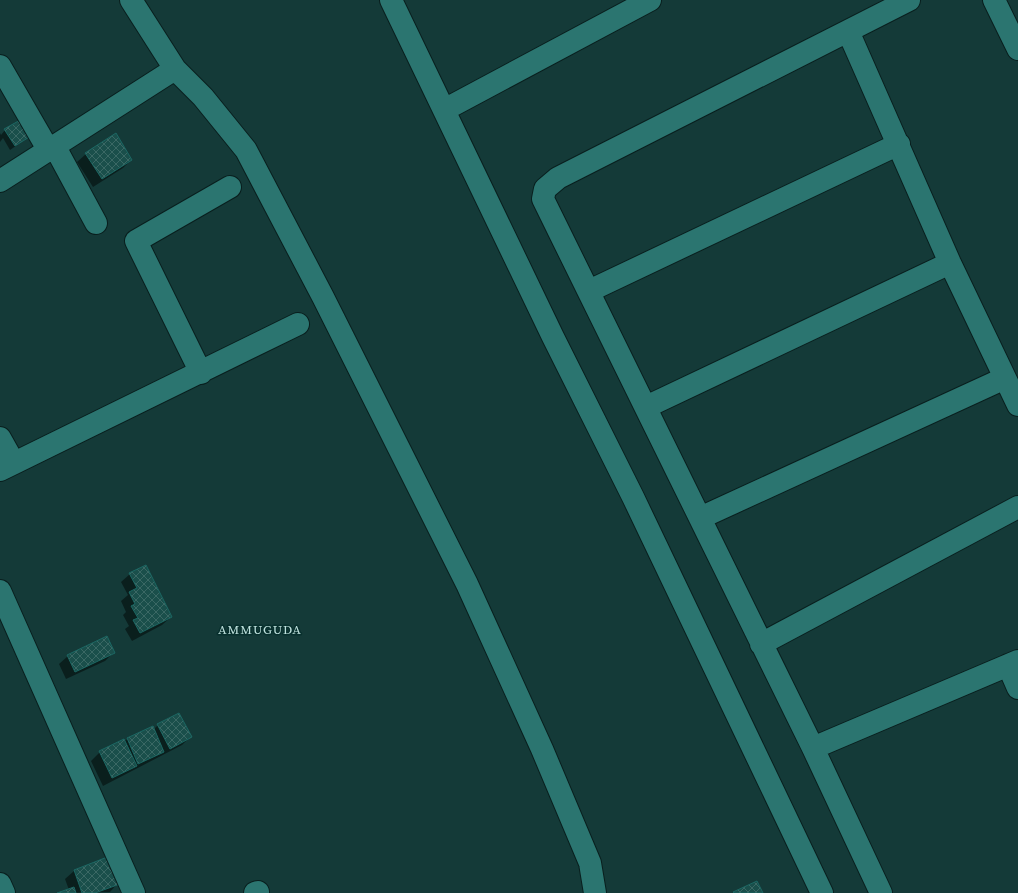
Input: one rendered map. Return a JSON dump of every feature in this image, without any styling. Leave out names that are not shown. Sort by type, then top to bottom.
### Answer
[{"type":"street","points":[[131,0],[175,69],[203,97],[246,150],[323,297],[467,584],[542,749],[590,863],[595,893]]},
{"type":"street","points":[[391,0],[553,337],[633,497],[822,893]]},
{"type":"street","points":[[444,110],[650,0]]},
{"type":"street","points":[[881,893],[813,748],[543,199],[545,189],[558,178],[909,0]]},
{"type":"street","points":[[994,0],[1018,49]]},
{"type":"street","points":[[848,31],[899,144],[950,263],[1018,405]]},
{"type":"street","points":[[0,66],[96,223]]},
{"type":"street","points":[[0,181],[175,69]]},
{"type":"street","points":[[589,291],[899,144]]},
{"type":"street","points":[[202,373],[136,240],[230,187]]},
{"type":"street","points":[[646,407],[950,263]]},
{"type":"street","points":[[0,438],[7,467],[202,373],[298,324]]},
{"type":"street","points":[[700,518],[1006,378]]},
{"type":"street","points":[[762,644],[1018,508]]},
{"type":"street","points":[[1,597],[134,893]]},
{"type":"street","points":[[813,748],[1013,663],[1018,688]]},
{"type":"street","points":[[0,884],[4,893]]},
{"type":"building","points":[[24,118],[34,134],[15,146],[4,129]]},
{"type":"building","points":[[116,133],[132,160],[102,179],[85,153]]},
{"type":"building","points":[[146,565],[172,617],[140,633],[133,620],[138,618],[131,606],[135,604],[129,592],[137,588],[129,573]]},
{"type":"building","points":[[107,636],[115,653],[75,672],[67,655]]},
{"type":"building","points":[[179,713],[192,737],[170,749],[157,724]]},
{"type":"building","points":[[153,726],[164,752],[138,764],[127,738]]},
{"type":"building","points":[[124,739],[137,766],[112,778],[99,751]]},
{"type":"building","points":[[110,856],[120,884],[95,893],[82,893],[74,870]]},
{"type":"building","points":[[757,881],[763,893],[733,892]]},
{"type":"building","points":[[74,887],[76,893],[57,893]]},
{"type":"district","name":"AMMUGUDA","points":[[260,629]]}]
